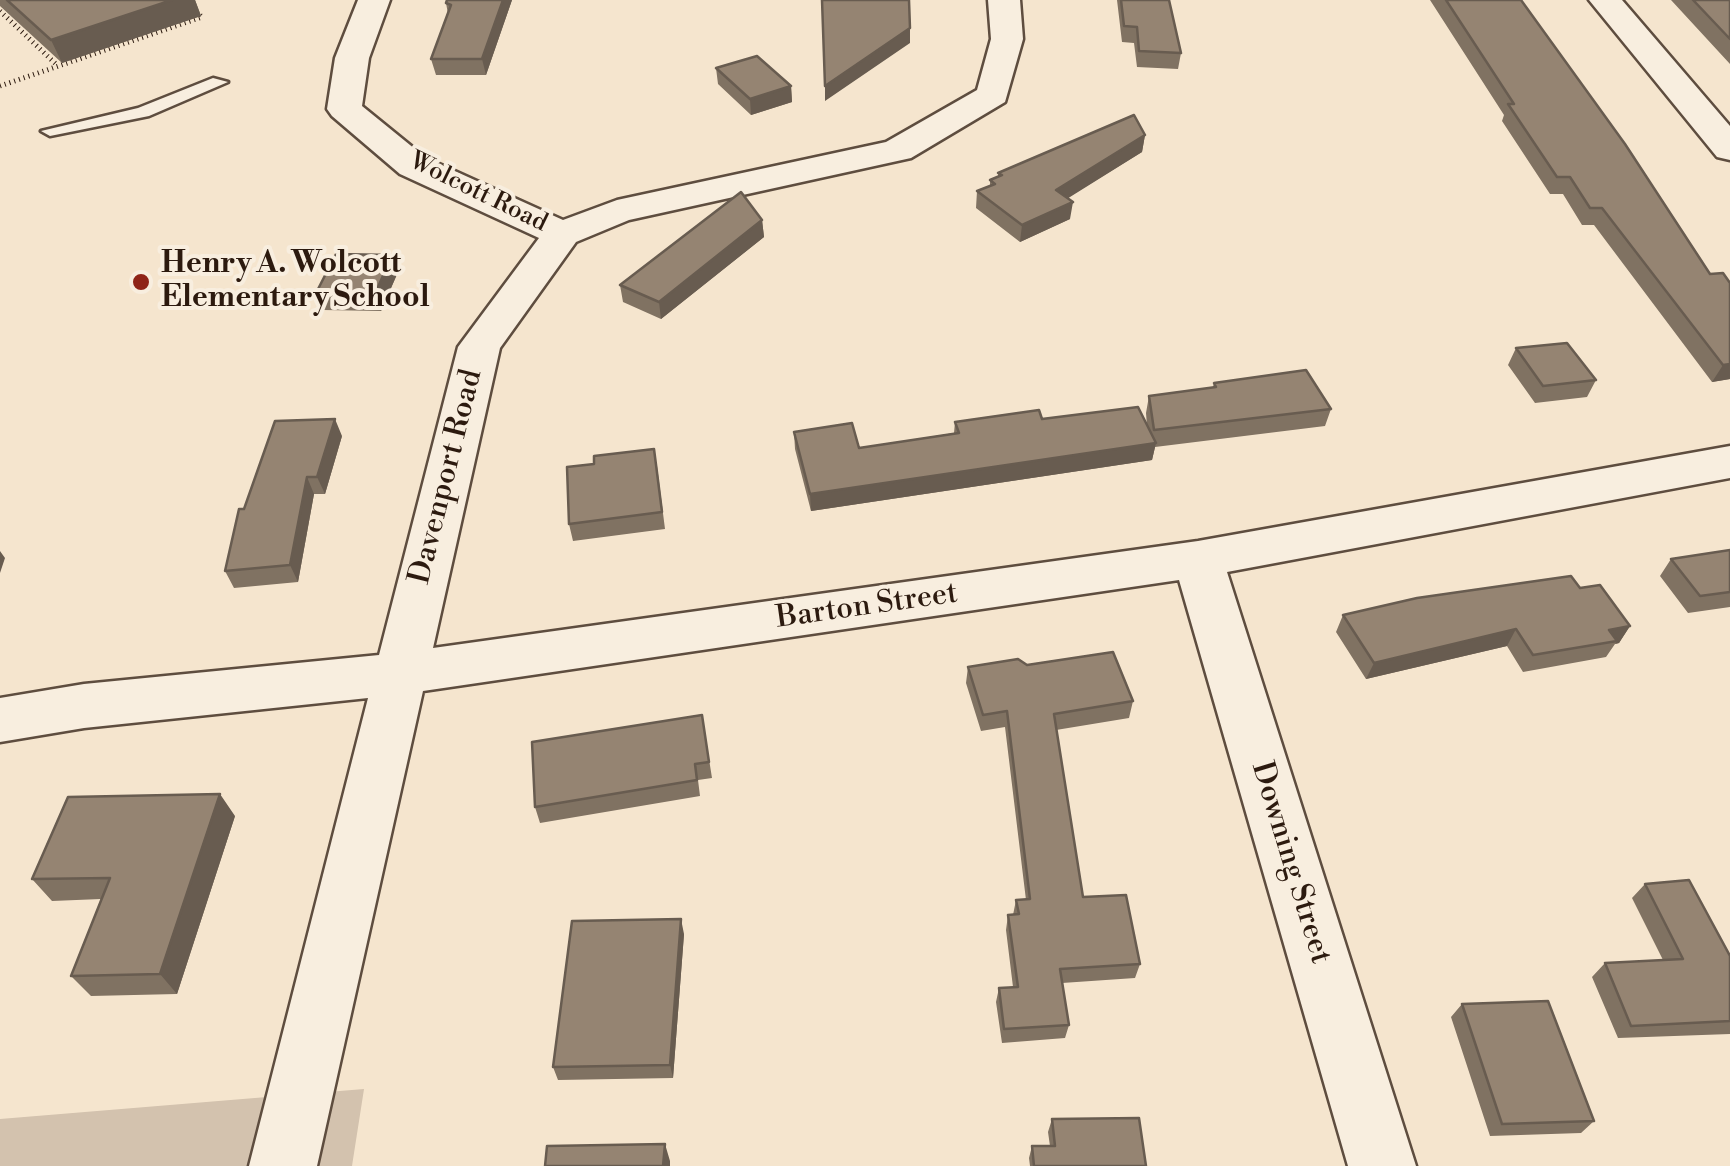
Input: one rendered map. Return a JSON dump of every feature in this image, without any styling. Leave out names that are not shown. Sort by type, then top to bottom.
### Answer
[{"type":"street","name":"Wolcott Road","points":[[374,0],[352,58],[344,109],[413,166],[562,234]]},
{"type":"street","points":[[562,234],[618,211],[898,150],[993,95],[1007,39],[1004,0]]},
{"type":"street","points":[[1605,0],[1730,150]]},
{"type":"street","name":"Davenport Road","points":[[283,1166],[398,674],[480,347],[562,234]]},
{"type":"street","name":"Barton Street","points":[[0,720],[84,706],[398,674],[1198,560],[1730,462]]},
{"type":"street","name":"Downing Street","points":[[1198,560],[1382,1166]]},
{"type":"lane","points":[[50,131],[142,112],[219,82]]},
{"type":"path","points":[[0,86],[202,17],[184,0]]},
{"type":"path","points":[[0,11],[58,66]]},
{"type":"shaded area","points":[[364,1089],[352,1166],[0,1166],[0,1119]]},
{"type":"building","points":[[7,0],[172,0],[51,40]]},
{"type":"building","points":[[447,0],[503,0],[482,59],[431,59],[451,5]]},
{"type":"building","points":[[822,0],[909,0],[910,28],[825,86]]},
{"type":"building","points":[[1121,0],[1169,0],[1181,53],[1139,51],[1137,27],[1124,26]]},
{"type":"building","points":[[1446,0],[1521,0],[1625,144],[1710,274],[1723,273],[1730,283],[1730,364],[1723,365],[1602,208],[1590,208],[1570,177],[1557,177]]},
{"type":"building","points":[[1693,0],[1730,0],[1730,39]]},
{"type":"building","points":[[757,56],[791,86],[750,99],[716,68]]},
{"type":"building","points":[[1134,115],[1145,135],[1056,190],[1073,202],[1022,225],[977,191],[995,184],[990,180],[1002,175],[998,173]]},
{"type":"building","points":[[741,192],[762,220],[659,302],[620,285]]},
{"type":"building","points":[[336,254],[392,255],[375,294],[316,293]]},
{"type":"building","points":[[1567,343],[1596,380],[1543,386],[1516,348]]},
{"type":"building","points":[[1306,370],[1331,409],[1154,430],[1149,396]]},
{"type":"building","points":[[1138,407],[1156,443],[810,494],[794,432],[852,423],[859,448],[959,433],[955,422],[1039,410],[1042,419]]},
{"type":"building","points":[[335,419],[317,477],[307,477],[290,565],[225,571],[239,509],[244,509],[275,421]]},
{"type":"building","points":[[654,449],[662,512],[569,524],[567,467],[594,464],[594,456]]},
{"type":"building","points":[[1730,550],[1730,592],[1700,596],[1671,559]]},
{"type":"building","points":[[1571,576],[1580,588],[1600,585],[1630,626],[1609,630],[1617,641],[1533,655],[1516,629],[1374,663],[1343,615],[1417,598]]},
{"type":"building","points":[[1113,652],[1133,701],[1054,714],[1083,897],[1126,895],[1140,964],[1060,969],[1069,1025],[1004,1029],[999,988],[1018,987],[1008,915],[1019,914],[1016,900],[1030,899],[1007,711],[983,715],[968,667],[1018,659],[1027,665]]},
{"type":"building","points":[[702,715],[709,762],[695,764],[697,780],[535,807],[532,742]]},
{"type":"building","points":[[220,794],[160,974],[71,976],[110,878],[32,879],[68,797]]},
{"type":"building","points":[[1689,880],[1730,956],[1730,1021],[1631,1026],[1605,963],[1683,959],[1645,884]]},
{"type":"building","points":[[681,919],[670,1065],[553,1067],[572,921]]},
{"type":"building","points":[[1548,1001],[1594,1121],[1502,1124],[1462,1004]]},
{"type":"building","points":[[1139,1118],[1146,1166],[1034,1166],[1032,1146],[1055,1146],[1052,1119]]},
{"type":"building","points":[[665,1144],[663,1166],[545,1166],[547,1146]]},
{"type":"place","name":"Henry A. Wolcott Elementary School","points":[[141,282]]}]
